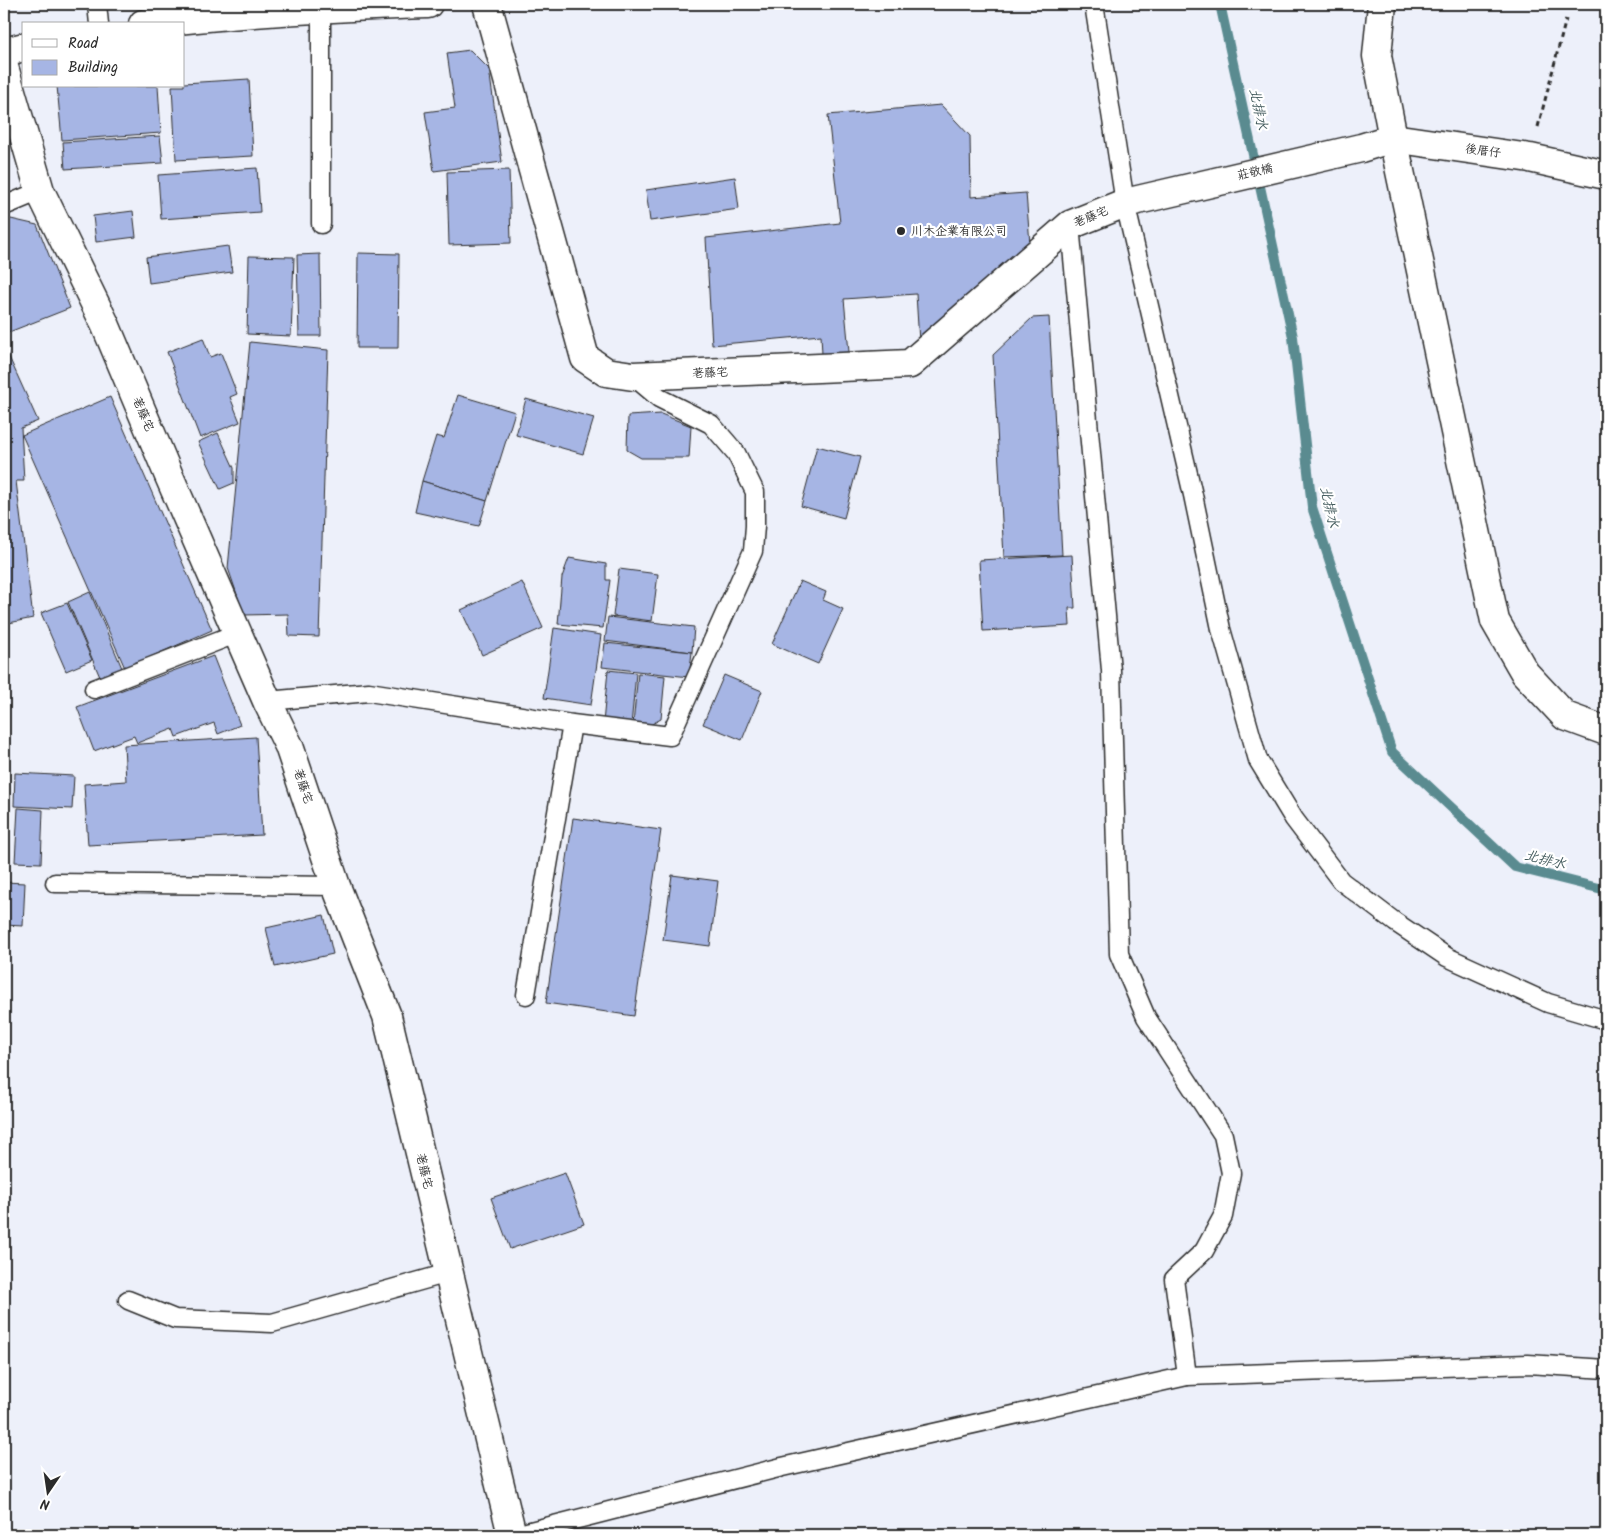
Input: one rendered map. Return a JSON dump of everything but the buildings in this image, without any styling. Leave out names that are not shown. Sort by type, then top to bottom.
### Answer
[{"type":"street","points":[[150,22],[195,10],[428,4]]},
{"type":"street","name":"荖藤宅","points":[[487,4],[585,358],[606,372],[633,376],[910,364],[1070,225],[1137,200]]},
{"type":"street","points":[[1382,4],[1377,56],[1495,620],[1525,673],[1565,716],[1606,731]]},
{"type":"street","points":[[4,52],[22,48]]},
{"type":"street","name":"荖藤宅","points":[[4,67],[40,191],[105,324],[267,701],[290,746],[336,886],[387,1016],[448,1273],[514,1535]]},
{"type":"street","name":"後厝仔","points":[[1361,148],[1393,138],[1530,158],[1606,175]]},
{"type":"street","name":"莊敬橋","points":[[1137,200],[1361,148]]},
{"type":"lane","points":[[97,4],[99,22]]},
{"type":"lane","points":[[1094,4],[1137,200],[1220,629],[1258,760],[1294,819],[1341,881],[1395,922],[1447,957],[1548,1003],[1606,1020]]},
{"type":"lane","points":[[321,8],[321,224]]},
{"type":"lane","points":[[4,206],[40,191]]},
{"type":"lane","points":[[1070,225],[1111,670],[1119,954],[1146,1017],[1223,1135],[1232,1173],[1223,1216],[1204,1251],[1174,1279],[1187,1376]]},
{"type":"lane","points":[[267,701],[369,692],[572,724],[670,736],[753,551],[755,526],[754,492],[736,453],[711,424],[659,398],[633,376]]},
{"type":"lane","points":[[94,689],[238,633]]},
{"type":"lane","points":[[526,995],[572,724]]},
{"type":"lane","points":[[55,883],[336,886]]},
{"type":"lane","points":[[128,1300],[175,1318],[272,1323],[448,1273]]},
{"type":"lane","points":[[514,1535],[782,1466],[1187,1376],[1528,1364],[1606,1369]]},
{"type":"path","points":[[1530,158],[1566,19]]},
{"type":"waterway","name":"北排水","points":[[1220,4],[1293,337],[1312,507],[1392,752],[1515,867],[1606,890]]},
{"type":"place","name":"川木企業有限公司","points":[[901,231]]}]
